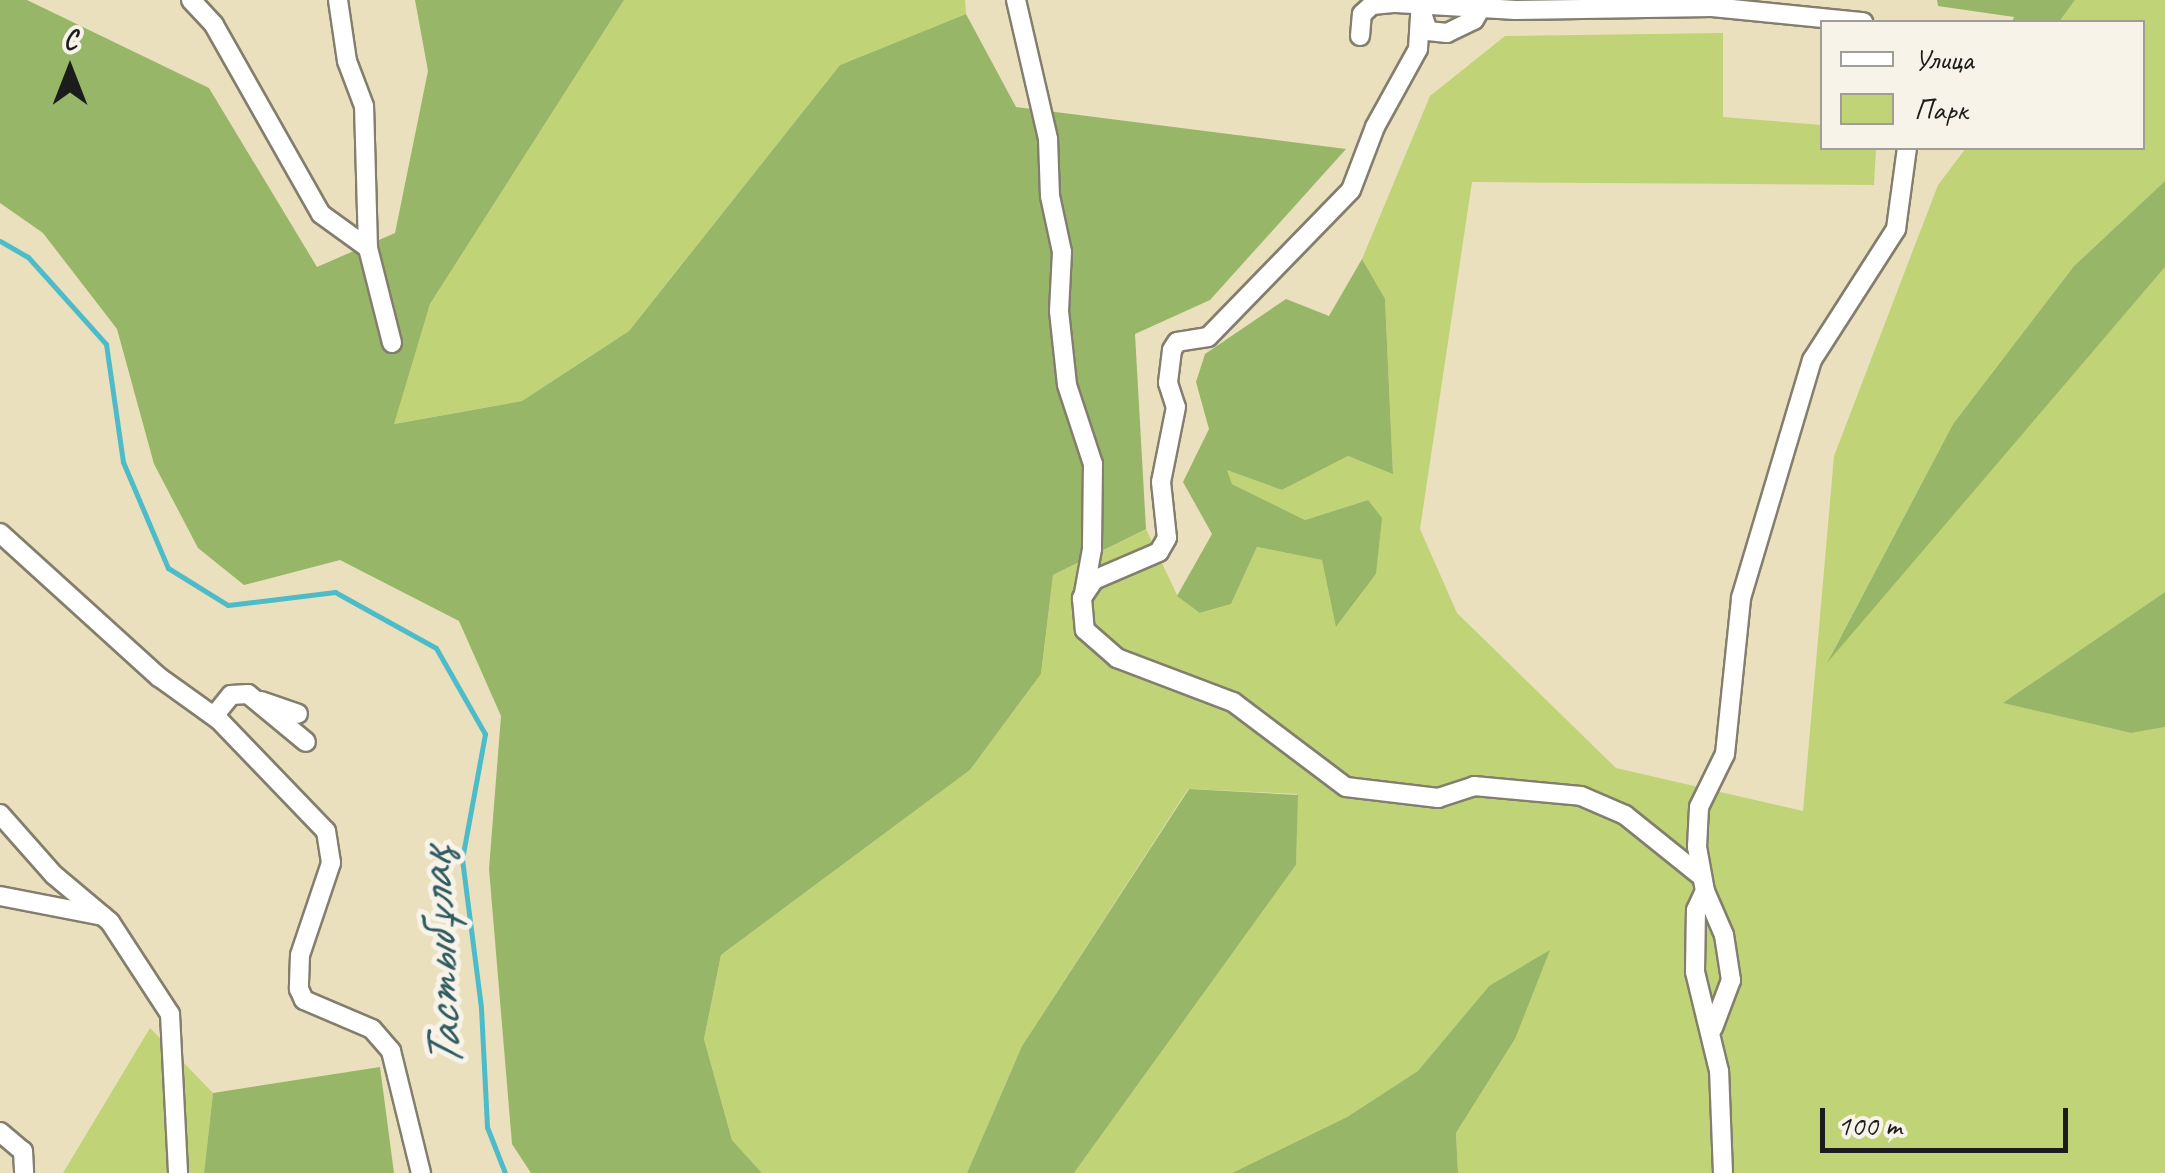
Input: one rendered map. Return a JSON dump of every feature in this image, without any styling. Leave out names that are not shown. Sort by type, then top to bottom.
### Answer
[{"type":"street","points":[[190,0],[214,25],[321,214],[368,248]]},
{"type":"street","points":[[338,0],[348,61],[364,106],[368,248],[392,343]]},
{"type":"street","points":[[1016,0],[1048,138],[1050,196],[1062,252],[1059,311],[1067,385],[1093,464],[1092,548],[1082,598],[1085,630],[1117,658],[1233,702],[1346,787],[1438,798],[1474,786],[1581,796],[1625,815],[1704,884]]},
{"type":"street","points":[[1360,36],[1362,14],[1372,5],[1712,7],[1842,20]]},
{"type":"street","points":[[1082,598],[1094,580],[1160,552],[1167,538],[1161,482],[1176,407],[1168,384],[1172,350],[1178,342],[1208,337],[1351,190],[1375,127],[1410,69],[1425,6]]},
{"type":"street","points":[[1425,6],[1428,31],[1447,32],[1474,20],[1481,8]]},
{"type":"street","points":[[1712,1028],[1731,980],[1724,935],[1704,884],[1700,808],[1726,754],[1736,632],[1757,540],[1812,360],[1896,229],[1908,150]]},
{"type":"street","points":[[0,533],[159,677],[214,716],[331,842],[330,864],[300,954],[299,988],[304,1000],[383,1039],[396,1068],[421,1173]]},
{"type":"street","points":[[214,716],[231,695],[298,714]]},
{"type":"street","points":[[261,701],[306,742]]},
{"type":"street","points":[[0,814],[54,875],[104,916],[170,1014],[178,1173]]},
{"type":"street","points":[[1704,884],[1696,910],[1696,972],[1712,1028],[1723,1173]]},
{"type":"street","points":[[0,896],[104,916]]},
{"type":"street","points":[[0,1132],[22,1150],[24,1173]]},
{"type":"green space","points":[[0,0],[27,0],[209,88],[317,267],[395,233],[428,71],[415,0],[624,0],[430,304],[394,424],[522,401],[629,331],[840,65],[966,14],[1016,107],[1346,149],[1210,300],[1135,334],[1146,529],[1053,575],[1041,674],[970,770],[721,955],[704,1039],[732,1140],[762,1173],[531,1173],[512,1144],[489,869],[501,716],[459,621],[340,560],[244,585],[198,548],[154,464],[117,329],[43,233],[0,203]]},
{"type":"green space","points":[[624,0],[965,0],[966,14],[840,65],[629,331],[522,401],[393,424],[430,304]]},
{"type":"green space","points":[[1937,0],[2075,0],[2060,20],[2013,20],[2014,17],[1938,6]]},
{"type":"green space","points":[[2075,0],[2165,0],[2165,181],[2074,266],[1953,424],[1830,657],[2165,267],[2165,592],[2004,703],[2131,733],[2165,727],[2165,1173],[1458,1173],[1456,1133],[1515,1039],[1489,986],[1419,1071],[1347,1117],[1232,1173],[1074,1173],[1296,865],[1297,794],[1188,789],[1022,1046],[967,1173],[762,1173],[732,1140],[704,1039],[721,955],[970,770],[1041,674],[1053,575],[1146,529],[1177,595],[1201,613],[1231,604],[1257,547],[1323,560],[1337,626],[1376,574],[1368,500],[1305,520],[1232,484],[1226,469],[1282,490],[1348,456],[1393,473],[1385,300],[1362,259],[1430,96],[1505,36],[1723,33],[1723,117],[1820,125],[1820,150],[1876,150],[1874,185],[1472,182],[1420,529],[1457,613],[1616,768],[1803,811],[1834,456],[1938,185],[1964,150],[2145,150],[2145,20],[2060,20]]},
{"type":"green space","points":[[2165,181],[2165,267],[1827,663],[1953,424],[2074,266]]},
{"type":"green space","points":[[1362,259],[1385,299],[1393,474],[1348,456],[1282,490],[1227,470],[1232,484],[1305,520],[1368,500],[1382,518],[1376,574],[1336,627],[1322,560],[1257,547],[1231,604],[1200,613],[1177,596],[1212,534],[1183,482],[1209,429],[1196,382],[1205,354],[1286,299],[1329,316]]},
{"type":"green space","points":[[2165,592],[2165,727],[2131,733],[2003,703]]},
{"type":"green space","points":[[1189,789],[1298,795],[1296,865],[1074,1173],[967,1173],[1022,1046]]},
{"type":"green space","points":[[1550,950],[1515,1039],[1456,1133],[1458,1173],[1232,1173],[1347,1117],[1418,1071],[1489,986]]},
{"type":"green space","points":[[150,1028],[213,1093],[204,1173],[63,1173]]},
{"type":"green space","points":[[380,1067],[394,1173],[204,1173],[213,1093]]},
{"type":"waterway","name":"Тастыбұлақ","points":[[0,241],[28,257],[106,344],[123,462],[168,568],[228,605],[335,592],[436,648],[485,734],[462,859],[481,1008],[487,1127],[505,1173]]}]
